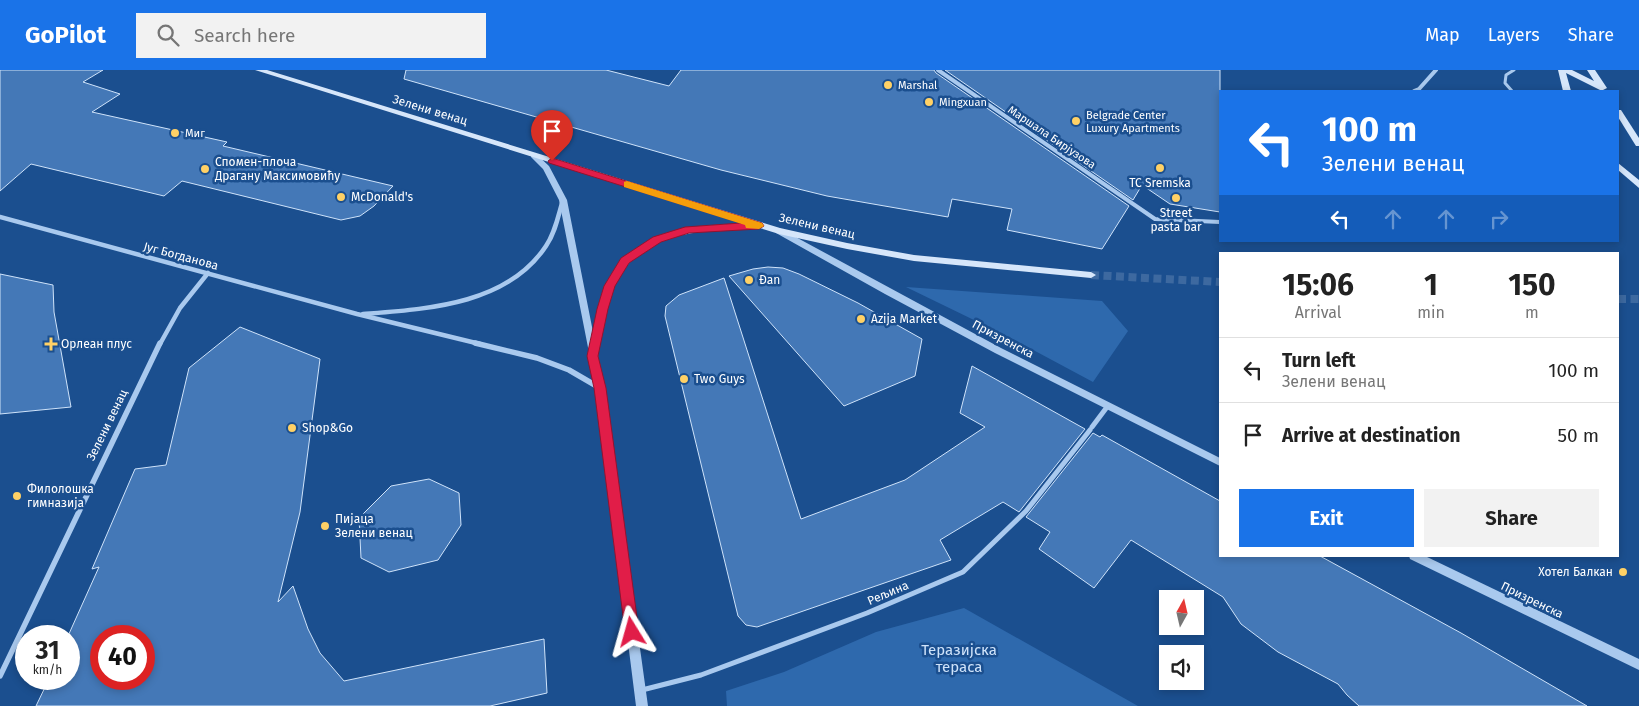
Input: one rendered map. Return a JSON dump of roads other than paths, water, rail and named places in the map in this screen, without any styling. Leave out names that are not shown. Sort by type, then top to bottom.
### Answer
[{"type":"main road","name":"Зелени венац","points":[[260,70],[779,231],[914,258],[1091,275]]},
{"type":"main road","points":[[1562,70],[1567,90]]},
{"type":"main road","points":[[1566,70],[1604,90]]},
{"type":"main road","points":[[1590,70],[1604,90]]},
{"type":"main road","points":[[1619,114],[1639,144]]},
{"type":"main road","points":[[1619,167],[1639,185]]},
{"type":"street","name":"Маршала Бирјузова","points":[[938,70],[1155,219],[1219,222]]},
{"type":"street","points":[[1416,90],[1436,70]]},
{"type":"street","points":[[533,155],[546,168],[563,200],[600,388],[642,706]]},
{"type":"street","name":"Југ Богданова","points":[[357,314],[411,310],[454,302],[492,290],[511,281],[523,272],[546,246],[563,200]]},
{"type":"street","name":"Југ Богданова","points":[[0,217],[357,314],[537,358],[568,370],[600,388]]},
{"type":"street","points":[[593,356],[602,309],[610,286],[625,261],[657,239],[689,229],[759,226]]},
{"type":"street","name":"Призренска","points":[[779,231],[880,289],[1107,407],[1219,462]]},
{"type":"street","name":"Зелени венац","points":[[0,676],[162,339],[180,308],[208,273]]},
{"type":"street","name":"Рељина","points":[[640,691],[701,674],[766,651],[867,613],[963,572],[1026,511],[1107,407]]},
{"type":"street","name":"Призренска","points":[[1416,557],[1639,665]]},
{"type":"lane","points":[[1511,90],[1505,83],[1506,75],[1514,70]]},
{"type":"tunnel","points":[[1091,275],[1219,282]]},
{"type":"tunnel","points":[[1619,299],[1639,299]]},
{"type":"place","name":"Marshal","points":[[888,85]]},
{"type":"place","name":"Mingxuan","points":[[929,102]]},
{"type":"place","name":"Belgrade Center Luxury Apartments","points":[[1076,121]]},
{"type":"place","name":"Миг","points":[[175,133]]},
{"type":"place","name":"TC Sremska","points":[[1160,168]]},
{"type":"place","name":"Спомен-плоча Драгану Максимовићу","points":[[205,169]]},
{"type":"place","name":"McDonald's","points":[[341,197]]},
{"type":"place","name":"Street pasta bar","points":[[1176,198]]},
{"type":"place","name":"Đan","points":[[749,280]]},
{"type":"place","name":"Azija Market","points":[[861,319]]},
{"type":"place","name":"Орлеан плус","points":[[51,344]]},
{"type":"place","name":"Two Guys","points":[[684,379]]},
{"type":"place","name":"Shop&Go","points":[[292,428]]},
{"type":"place","name":"Филолошка гимназија","points":[[17,496]]},
{"type":"place","name":"Пијаца Зелени венац","points":[[325,526]]},
{"type":"place","name":"Хотел Балкан","points":[[1623,572]]},
{"type":"park label","name":"Теразијска тераса","points":[[959,658]]}]
